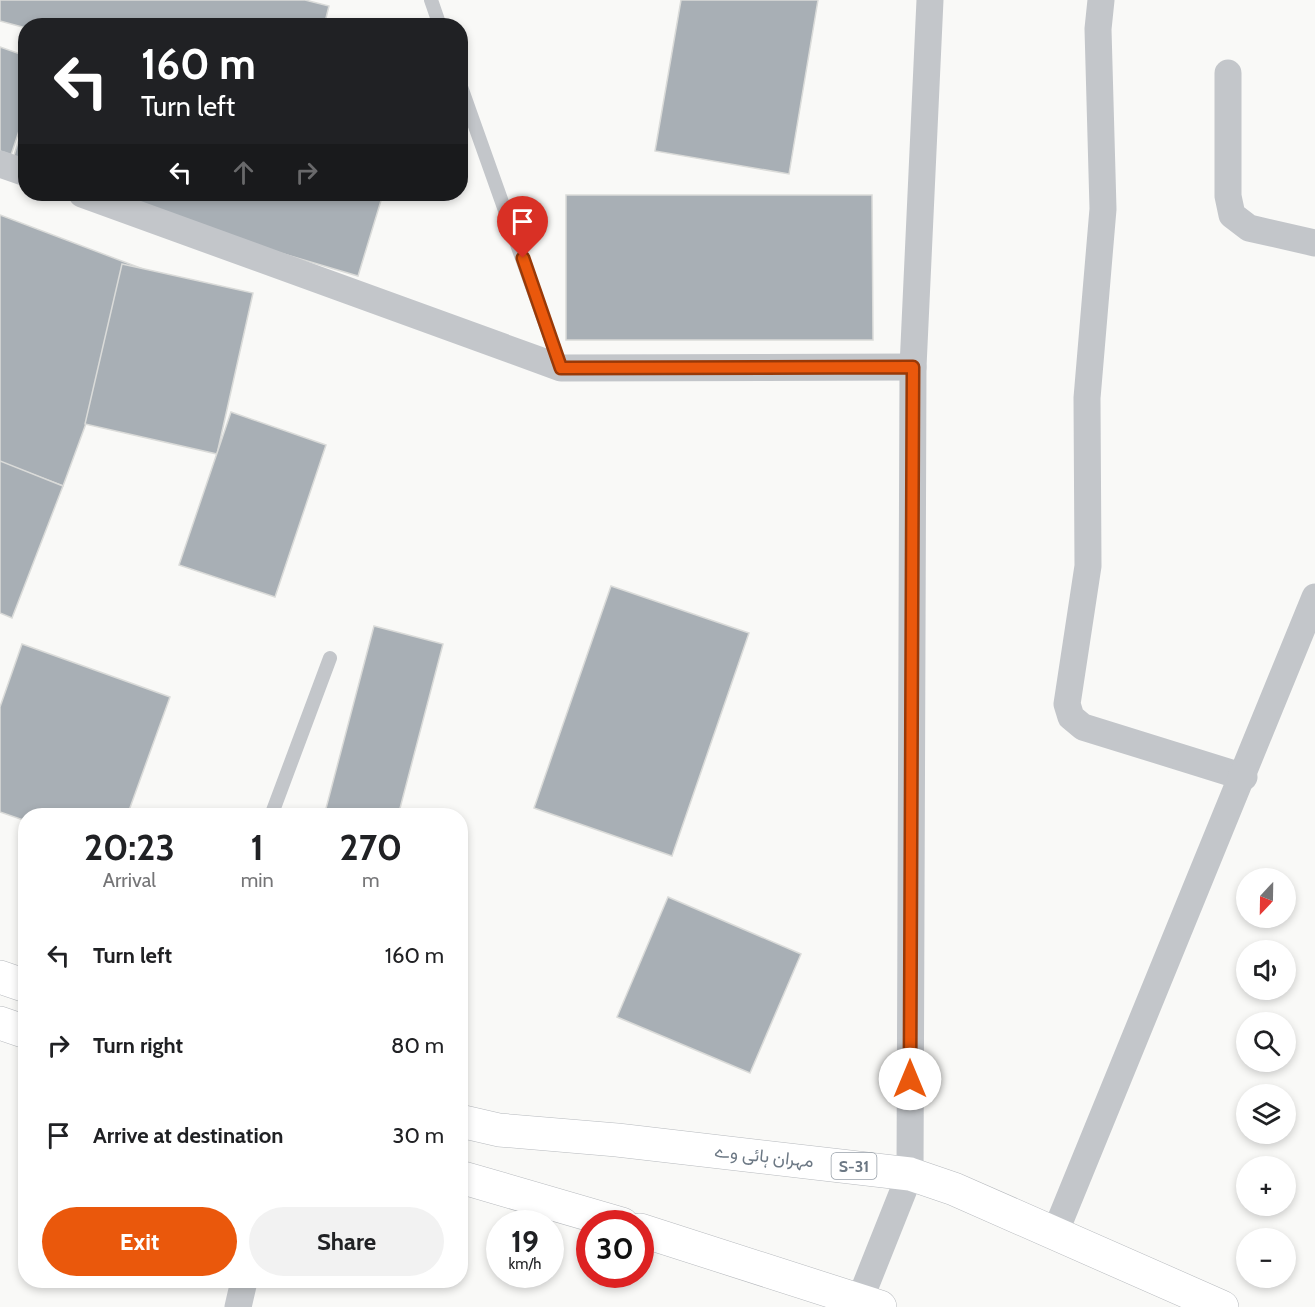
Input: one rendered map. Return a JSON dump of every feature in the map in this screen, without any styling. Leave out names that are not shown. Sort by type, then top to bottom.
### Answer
[{"type":"main road","points":[[0,977],[18,983]]},
{"type":"main road","points":[[0,1023],[18,1029]]},
{"type":"main road","name":"مہران ہائی وے","points":[[468,1123],[499,1130],[617,1140],[910,1174],[954,1189],[1222,1307]]},
{"type":"main road","points":[[468,1179],[576,1211]]},
{"type":"main road","points":[[654,1235],[866,1305]]},
{"type":"street","points":[[866,1305],[910,1174],[913,367],[930,0]]},
{"type":"street","points":[[1101,0],[1098,29],[1103,209],[1087,398],[1088,566],[1067,704],[1071,717],[1083,726],[1244,777]]},
{"type":"street","points":[[1228,73],[1228,196],[1232,215],[1249,228],[1315,243]]},
{"type":"street","points":[[0,164],[18,170]]},
{"type":"street","points":[[101,201],[561,368],[913,367]]},
{"type":"street","points":[[1055,1233],[1244,777],[1315,597]]},
{"type":"street","points":[[238,1307],[242,1288]]},
{"type":"lane","points":[[431,0],[437,18]]},
{"type":"lane","points":[[468,106],[561,368]]},
{"type":"lane","points":[[274,808],[330,658]]},
{"type":"building","points":[[0,0],[305,0],[329,6],[326,18],[18,18],[18,26],[0,21]]},
{"type":"building","points":[[681,0],[818,0],[789,174],[655,151]]},
{"type":"building","points":[[0,47],[18,53],[18,134],[11,155],[0,151]]},
{"type":"building","points":[[18,142],[18,175],[9,172]]},
{"type":"building","points":[[566,195],[872,195],[873,340],[566,340]]},
{"type":"building","points":[[105,201],[381,201],[358,276]]},
{"type":"building","points":[[0,215],[143,269],[63,486],[0,462]]},
{"type":"building","points":[[122,264],[253,293],[217,454],[85,424]]},
{"type":"building","points":[[231,412],[326,445],[275,597],[179,565]]},
{"type":"building","points":[[0,461],[63,486],[12,618],[0,613]]},
{"type":"building","points":[[611,586],[749,633],[672,856],[534,808]]},
{"type":"building","points":[[374,626],[443,644],[400,808],[326,808]]},
{"type":"building","points":[[22,644],[170,697],[130,808],[18,808],[18,818],[0,812],[0,707]]},
{"type":"building","points":[[668,897],[801,954],[750,1073],[617,1017]]},
{"type":"route","points":[[523,258],[561,368],[913,367],[910,1079]]}]
